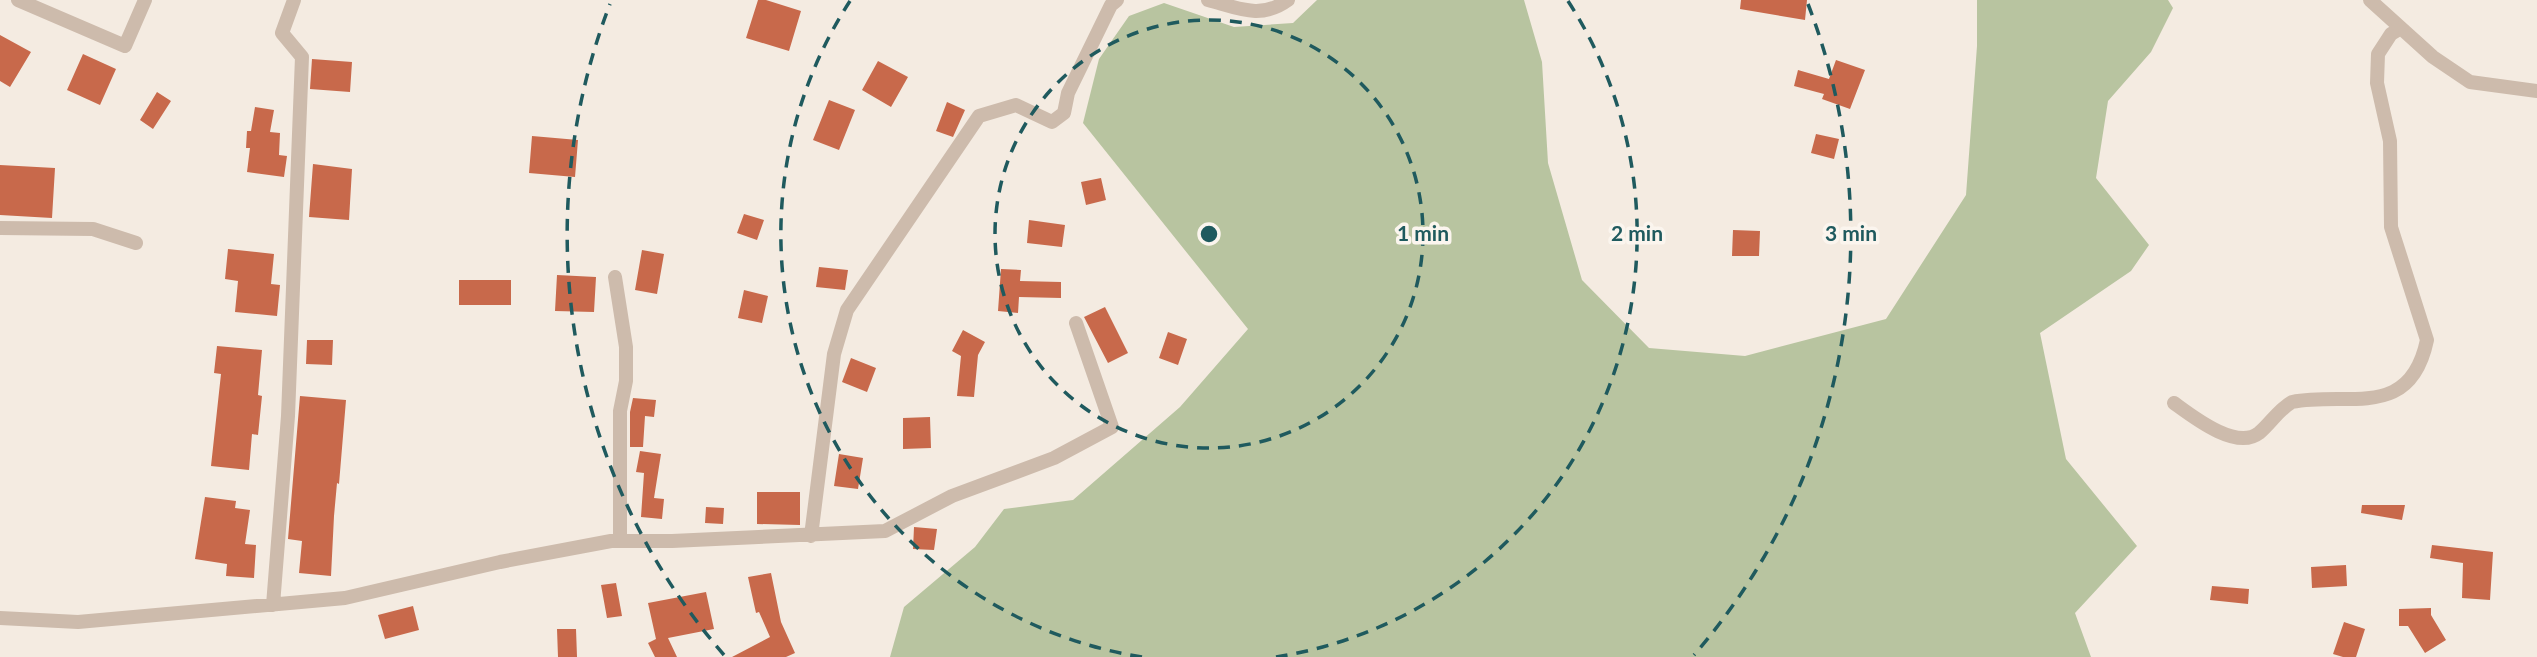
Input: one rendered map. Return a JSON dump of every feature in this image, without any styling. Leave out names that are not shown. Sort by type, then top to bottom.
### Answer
[{"type":"street","points":[[18,0],[125,46],[145,0]]},
{"type":"street","points":[[273,605],[288,416],[302,57],[282,33],[294,0]]},
{"type":"street","points":[[811,536],[834,355],[847,310],[979,116],[1016,105],[1052,122],[1064,113],[1068,93],[1111,5],[1117,0]]},
{"type":"street","points":[[1208,0],[1249,12],[1276,10],[1288,0]]},
{"type":"street","points":[[2370,0],[2433,57],[2470,82],[2537,91]]},
{"type":"street","points":[[2174,402],[2212,430],[2242,438],[2257,435],[2284,406],[2292,402],[2385,397],[2399,389],[2415,370],[2427,340],[2391,227],[2390,141],[2376,71],[2378,54],[2383,43],[2401,28]]},
{"type":"street","points":[[0,228],[93,229],[136,243]]},
{"type":"street","points":[[615,277],[626,347],[625,381],[620,411],[620,541]]},
{"type":"street","points":[[0,618],[78,622],[345,598],[500,562],[620,541],[811,536],[885,531],[952,496],[1054,458],[1112,427],[1076,323]]},
{"type":"green space","points":[[1317,0],[1524,0],[1542,62],[1548,163],[1582,280],[1649,348],[1745,356],[1886,319],[1966,195],[1977,46],[1977,0],[2168,0],[2173,8],[2151,52],[2108,101],[2096,178],[2149,245],[2131,271],[2040,333],[2066,459],[2137,546],[2075,613],[2091,657],[890,657],[904,607],[975,547],[1004,509],[1073,500],[1180,407],[1248,329],[1083,123],[1099,59],[1129,16],[1164,3],[1234,27],[1293,23]]},
{"type":"building","points":[[758,0],[801,11],[789,51],[746,38]]},
{"type":"building","points":[[1741,0],[1807,0],[1805,20],[1740,9]]},
{"type":"building","points":[[0,35],[31,52],[10,87],[0,81]]},
{"type":"building","points":[[83,54],[116,69],[100,105],[67,90]]},
{"type":"building","points":[[312,59],[352,62],[350,92],[310,89]]},
{"type":"building","points":[[1836,60],[1865,70],[1850,109],[1822,99],[1824,94],[1794,86],[1798,70],[1829,79]]},
{"type":"building","points":[[878,61],[908,77],[891,107],[862,90]]},
{"type":"building","points":[[157,92],[171,101],[153,129],[140,120]]},
{"type":"building","points":[[829,100],[855,110],[839,150],[813,140]]},
{"type":"building","points":[[947,102],[965,110],[953,137],[936,131]]},
{"type":"building","points":[[255,107],[274,110],[270,132],[280,133],[279,155],[287,156],[284,177],[247,172],[250,148],[246,148],[247,131],[251,131]]},
{"type":"building","points":[[1816,134],[1839,139],[1834,159],[1811,153]]},
{"type":"building","points":[[532,136],[578,140],[575,177],[529,173]]},
{"type":"building","points":[[313,164],[352,169],[349,220],[309,217]]},
{"type":"building","points":[[0,165],[55,168],[52,218],[0,215]]},
{"type":"building","points":[[1101,178],[1106,200],[1086,205],[1081,182]]},
{"type":"building","points":[[744,214],[764,220],[757,240],[737,233]]},
{"type":"building","points":[[1029,220],[1065,225],[1062,247],[1027,243]]},
{"type":"building","points":[[1733,230],[1760,231],[1759,256],[1732,256]]},
{"type":"building","points":[[228,249],[274,254],[271,284],[280,285],[277,316],[235,312],[238,281],[225,279]]},
{"type":"building","points":[[642,250],[664,254],[657,294],[635,290]]},
{"type":"building","points":[[819,267],[848,270],[845,290],[816,287]]},
{"type":"building","points":[[1001,269],[1021,270],[1020,281],[1061,282],[1061,298],[1019,297],[1018,313],[998,311]]},
{"type":"building","points":[[557,275],[596,277],[594,312],[555,311]]},
{"type":"building","points":[[459,280],[511,280],[511,305],[459,305]]},
{"type":"building","points":[[744,290],[768,296],[762,323],[738,318]]},
{"type":"building","points":[[1105,307],[1128,353],[1108,363],[1084,317]]},
{"type":"building","points":[[963,330],[985,342],[978,355],[974,397],[957,396],[961,356],[952,351]]},
{"type":"building","points":[[1168,332],[1187,339],[1178,365],[1159,358]]},
{"type":"building","points":[[307,340],[333,340],[332,365],[306,364]]},
{"type":"building","points":[[217,346],[262,350],[258,395],[262,396],[258,435],[252,434],[249,470],[211,466],[221,374],[214,373]]},
{"type":"building","points":[[851,358],[876,368],[867,392],[842,382]]},
{"type":"building","points":[[300,396],[346,400],[334,516],[331,576],[299,573],[302,541],[288,539]]},
{"type":"building","points":[[633,398],[656,400],[654,417],[645,416],[643,447],[630,447],[630,412]]},
{"type":"building","points":[[930,417],[931,448],[903,449],[903,418]]},
{"type":"building","points":[[640,451],[661,454],[654,498],[664,499],[662,519],[641,517],[644,473],[636,472]]},
{"type":"building","points":[[839,454],[863,458],[858,489],[834,486]]},
{"type":"building","points":[[757,492],[800,492],[800,525],[757,524]]},
{"type":"building","points":[[205,497],[236,501],[235,508],[250,510],[245,544],[256,545],[254,578],[226,576],[227,564],[195,559]]},
{"type":"building","points":[[2362,505],[2405,505],[2402,520],[2361,513]]},
{"type":"building","points":[[706,507],[724,508],[723,524],[705,523]]},
{"type":"building","points":[[914,527],[937,529],[934,550],[913,549]]},
{"type":"building","points":[[2432,545],[2493,552],[2490,600],[2462,598],[2463,563],[2430,558]]},
{"type":"building","points":[[2346,565],[2347,586],[2312,588],[2311,567]]},
{"type":"building","points":[[771,573],[781,622],[795,653],[786,657],[732,657],[770,637],[759,612],[756,613],[748,577]]},
{"type":"building","points":[[616,583],[622,616],[607,618],[601,585]]},
{"type":"building","points":[[2212,586],[2249,589],[2248,604],[2210,600]]},
{"type":"building","points":[[706,592],[714,629],[668,638],[677,657],[655,657],[648,643],[656,639],[648,603]]},
{"type":"building","points":[[413,606],[419,630],[385,639],[378,615]]},
{"type":"building","points":[[2431,608],[2431,615],[2446,640],[2425,653],[2408,626],[2399,626],[2399,609]]},
{"type":"building","points":[[2344,622],[2365,629],[2356,657],[2333,654]]},
{"type":"building","points":[[557,629],[576,629],[577,657],[558,657]]}]
